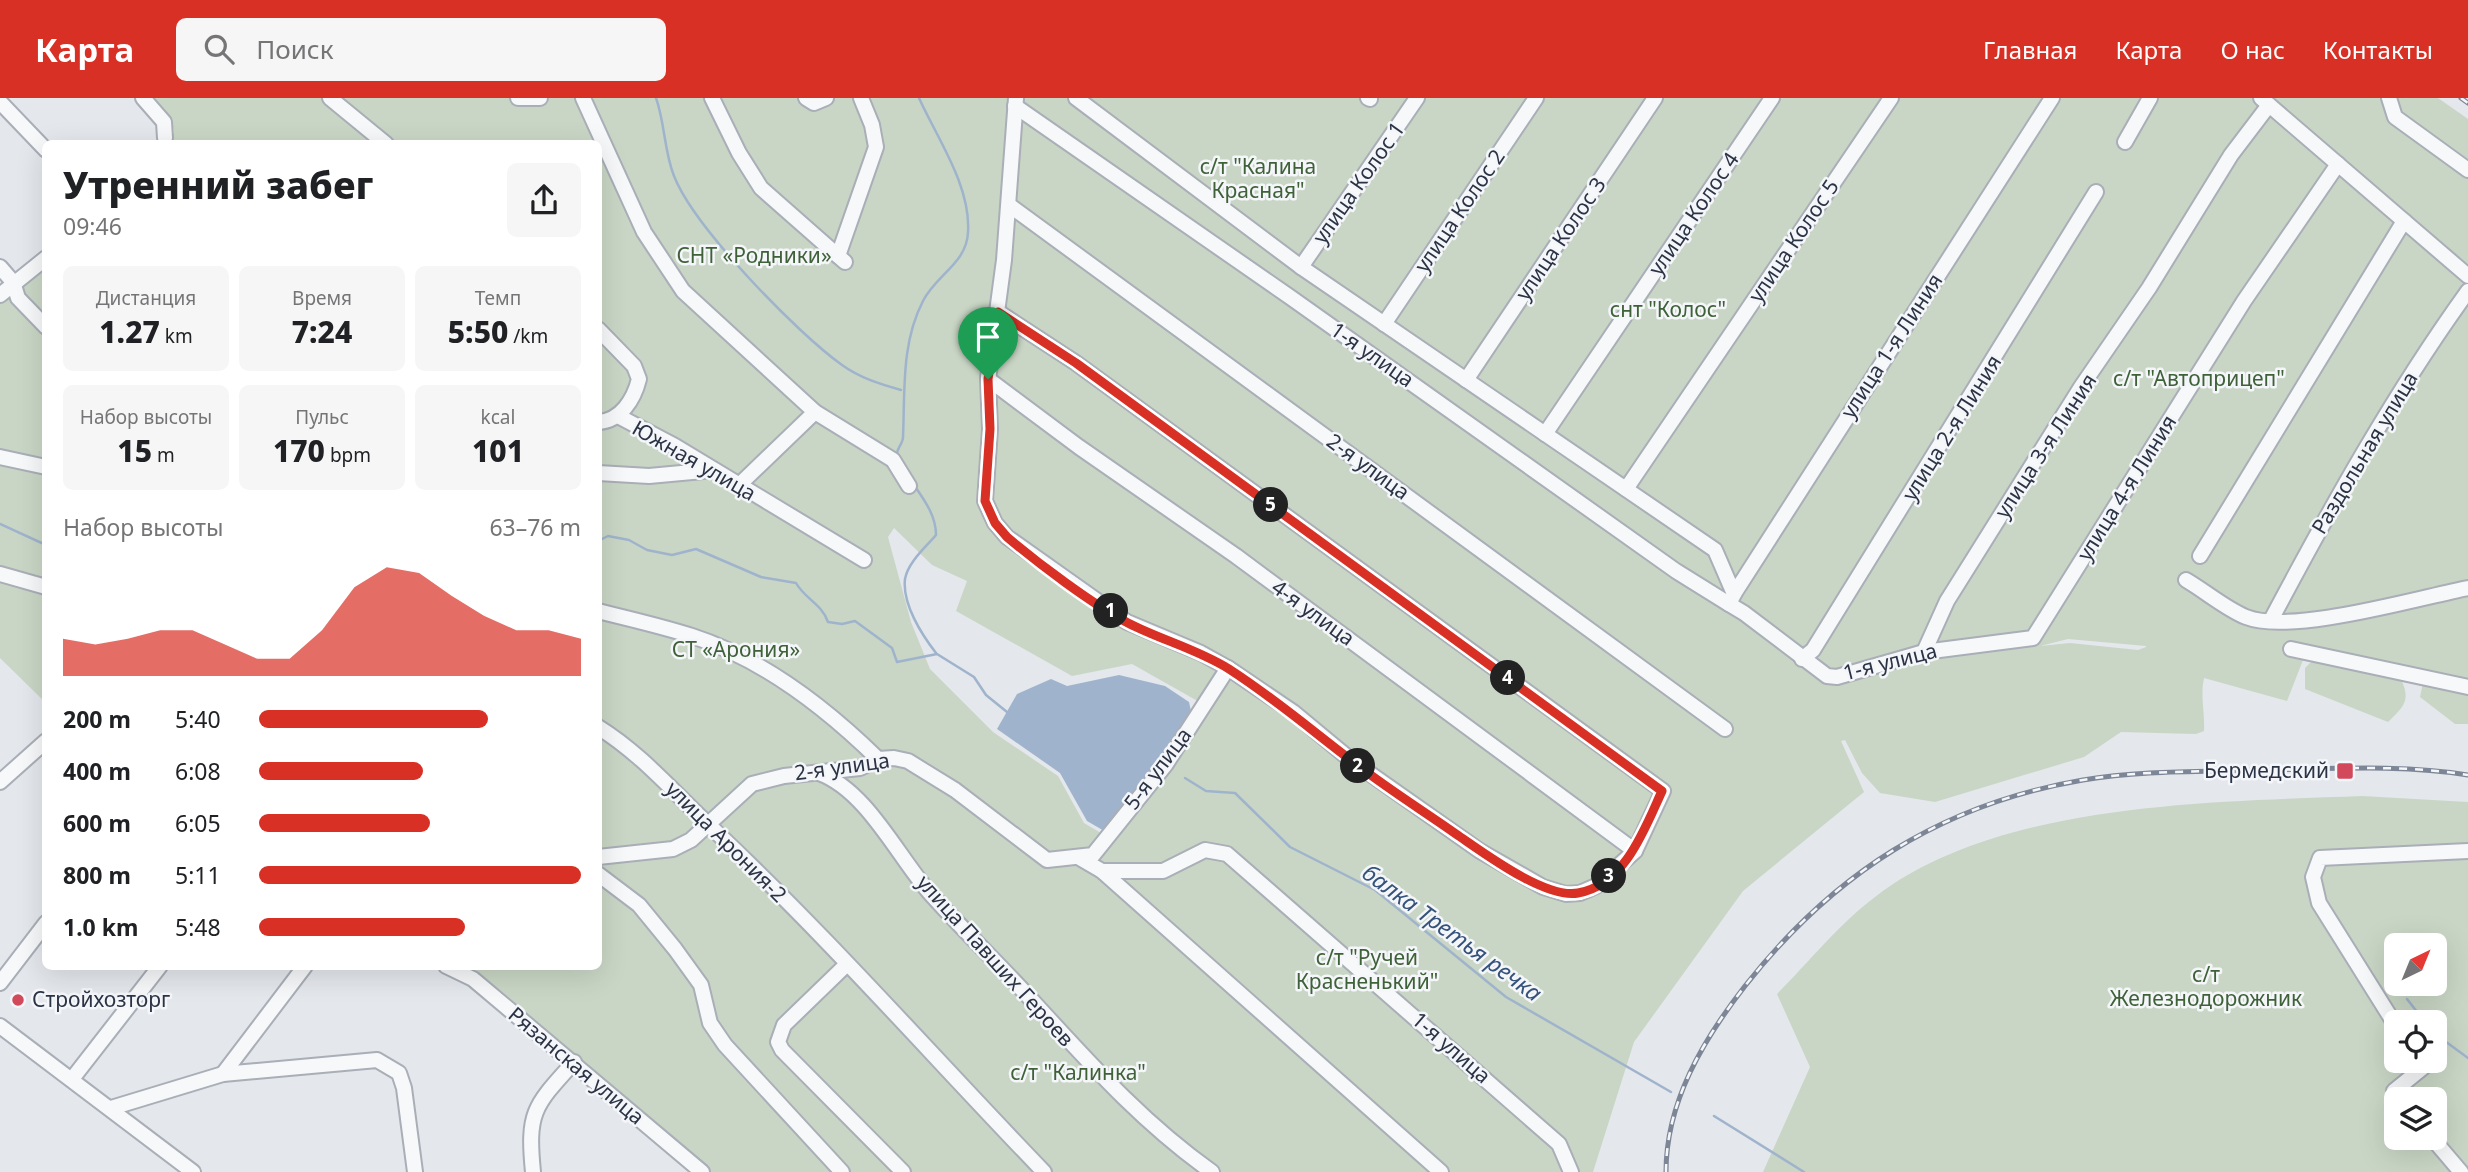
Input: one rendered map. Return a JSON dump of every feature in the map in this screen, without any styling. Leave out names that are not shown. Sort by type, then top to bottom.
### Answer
[{"type":"street","points":[[143,98],[164,122],[165,140]]},
{"type":"street","points":[[330,98],[381,140]]},
{"type":"street","points":[[518,98],[540,98]]},
{"type":"street","points":[[583,98],[644,232],[683,291],[815,412],[893,460],[909,486]]},
{"type":"street","points":[[712,98],[739,153],[761,188],[841,259],[876,147],[872,125],[861,98]]},
{"type":"street","points":[[806,98],[814,103],[826,98]]},
{"type":"street","name":"1-я улица","points":[[1076,98],[1301,267],[1715,550],[1731,599]]},
{"type":"street","name":"улица Колос 1","points":[[1301,267],[1417,98]]},
{"type":"street","name":"улица Колос 2","points":[[1384,324],[1536,98]]},
{"type":"street","name":"улица Колос 3","points":[[1466,380],[1655,98]]},
{"type":"street","name":"улица Колос 4","points":[[1545,434],[1772,98]]},
{"type":"street","name":"улица Колос 5","points":[[1626,489],[1891,98]]},
{"type":"street","name":"улица 1-я Линия","points":[[1731,599],[2052,98]]},
{"type":"street","points":[[2125,142],[2150,98]]},
{"type":"street","points":[[2389,98],[2395,117],[2468,170]]},
{"type":"street","points":[[0,102],[42,146]]},
{"type":"street","points":[[998,312],[1076,363],[1662,791],[1635,850],[1596,886],[1580,893],[1566,894],[1543,887],[1469,843],[1352,761],[1293,712],[1228,668],[1127,622],[1026,553],[995,523],[985,501],[990,429],[988,379],[1009,205],[1008,173],[1015,102]]},
{"type":"street","name":"1-я улица","points":[[1015,102],[1676,571],[1731,599],[1744,613],[1827,676],[1837,677],[1924,652],[2033,638]]},
{"type":"street","points":[[2265,102],[2468,276]]},
{"type":"street","name":"улица 3-я Линия","points":[[1924,652],[1948,601],[2081,387],[2149,288],[2265,102]]},
{"type":"street","name":"улица 4-я Линия","points":[[2033,638],[2244,301],[2338,164]]},
{"type":"street","name":"улица 2-я Линия","points":[[1802,659],[1813,650],[1861,574],[2096,192]]},
{"type":"street","name":"2-я улица","points":[[1009,205],[1726,729]]},
{"type":"street","points":[[2200,556],[2404,221]]},
{"type":"street","points":[[0,295],[42,261]]},
{"type":"street","points":[[0,267],[13,282],[18,298],[42,323]]},
{"type":"street","name":"Раздольная улица","points":[[2271,620],[2331,506],[2433,339],[2468,291]]},
{"type":"street","name":"Южная улица","points":[[602,333],[634,366],[639,379],[631,400],[613,420],[714,470],[839,542],[864,560]]},
{"type":"street","name":"4-я улица","points":[[988,379],[1079,447],[1236,556],[1635,850]]},
{"type":"street","points":[[738,486],[815,412]]},
{"type":"street","points":[[0,457],[42,466]]},
{"type":"street","points":[[602,473],[649,477],[714,470]]},
{"type":"street","points":[[0,573],[42,586]]},
{"type":"street","points":[[2186,580],[2246,617],[2271,620],[2302,620],[2468,587]]},
{"type":"street","points":[[602,612],[693,636],[753,664],[830,715],[878,759]]},
{"type":"street","points":[[2291,649],[2468,687]]},
{"type":"street","name":"5-я улица","points":[[1078,857],[1093,855],[1166,764],[1228,668]]},
{"type":"street","name":"улица Арония-2","points":[[602,730],[637,754],[709,825],[915,1032],[1044,1172]]},
{"type":"street","points":[[0,782],[42,745]]},
{"type":"street","name":"2-я улица","points":[[602,857],[673,849],[691,840],[752,784],[818,772],[860,768],[878,759],[908,761],[955,790],[1047,860],[1078,857]]},
{"type":"street","name":"улица Павших Героев","points":[[818,772],[848,789],[928,891],[1095,1072],[1158,1129],[1212,1172]]},
{"type":"street","name":"1-я улица","points":[[1102,871],[1163,871],[1205,850],[1227,854],[1559,1144],[1571,1172]]},
{"type":"street","points":[[2386,1010],[2319,903],[2313,877],[2320,858],[2468,851]]},
{"type":"street","points":[[1078,857],[1102,871],[1441,1172]]},
{"type":"street","points":[[602,877],[639,905],[675,948],[701,985],[710,1024],[725,1045],[842,1172]]},
{"type":"street","points":[[0,983],[42,928]]},
{"type":"street","points":[[846,965],[785,1025],[778,1042],[782,1050],[903,1172]]},
{"type":"street","points":[[72,1079],[157,970]]},
{"type":"street","points":[[223,1074],[302,970]]},
{"type":"street","name":"Рязанская улица","points":[[454,970],[473,979],[702,1172]]},
{"type":"street","points":[[0,1026],[193,1172]]},
{"type":"street","points":[[110,1108],[223,1074],[377,1060],[399,1073],[404,1088],[415,1172]]},
{"type":"street","points":[[533,1172],[529,1134],[533,1113],[574,1062]]},
{"type":"street","points":[[2399,1087],[2416,1073]]},
{"type":"street","points":[[2442,1150],[2461,1172]]},
{"type":"green space","points":[[153,98],[2438,98],[2468,119],[2468,724],[2455,724],[2420,697],[2423,683],[2401,679],[2406,698],[2388,722],[2305,689],[2305,668],[2311,662],[2303,660],[2287,701],[2204,678],[2204,731],[2196,734],[2121,732],[2084,757],[1935,802],[1880,793],[1862,773],[1845,740],[1841,741],[1864,792],[1743,891],[1634,1042],[1593,1172],[711,1172],[475,970],[602,970],[602,140],[167,140],[174,133],[172,121]],"holes":[[[894,528],[932,565],[967,581],[956,611],[1072,676],[1132,664],[1210,708],[1111,839],[1084,823],[1058,776],[993,732],[930,669],[911,622],[888,537]],[[2068,639],[2146,646],[2138,650],[2070,643],[2040,646]]]},
{"type":"green space","points":[[42,265],[42,699],[0,658],[0,303]]},
{"type":"green space","name":"с/т Железнодорожник","points":[[2362,796],[2468,802],[2468,1172],[1763,1172],[1810,1067],[1777,994],[1862,907],[1925,866],[1982,842],[2044,825],[2108,813],[2240,801]]},
{"type":"water","points":[[1119,675],[1165,686],[1189,702],[1192,716],[1106,832],[1087,821],[1060,773],[997,729],[1017,694],[1051,679],[1067,686]]},
{"type":"waterway","points":[[656,98],[674,176],[685,197],[724,250],[799,329],[842,365],[856,374],[901,390]]},
{"type":"waterway","points":[[897,455],[903,437],[904,385],[916,317],[929,292],[957,261],[968,232],[959,180],[919,98]]},
{"type":"waterway","points":[[914,485],[932,515],[936,535],[910,567],[905,579],[905,589],[914,619],[936,653]]},
{"type":"waterway","name":"балка Третья речка","points":[[0,524],[42,543]]},
{"type":"waterway","name":"балка Третья речка","points":[[602,539],[608,536],[629,540],[647,550],[672,555],[696,549],[761,577],[796,583],[822,611],[828,622],[842,624],[855,621],[892,648],[897,662],[937,654],[974,677],[986,695],[1007,712]]},
{"type":"waterway","name":"балка Третья речка","points":[[1185,778],[1206,791],[1235,793],[1290,847],[1375,890],[1506,997],[1671,1092]]},
{"type":"waterway","points":[[2407,999],[2416,1010]]},
{"type":"waterway","points":[[2447,1043],[2468,1058]]},
{"type":"waterway","name":"балка Третья речка","points":[[1714,1116],[1804,1172]]},
{"type":"railway","points":[[2461,98],[2468,103]]},
{"type":"railway","points":[[1666,1172],[1672,1121],[1690,1073],[1715,1028],[1745,986],[1779,946],[1815,910],[1853,878],[1894,850],[1937,826],[2031,791],[2127,774],[2365,768],[2418,769],[2468,775]]},
{"type":"place","name":"Бермедский","points":[[2345,771]]},
{"type":"place","name":"Стройхозторг","points":[[18,1000]]},
{"type":"route","points":[[998,312],[1031,331],[1076,363],[1662,791],[1628,860],[1596,886],[1580,893],[1566,894],[1543,887],[1480,851],[1352,761],[1293,712],[1228,668],[1127,622],[1026,553],[995,523],[985,501],[990,429],[988,379],[998,312]]},
{"type":"park label","name":"с/т \"Калина Красная\"","points":[[1258,179]]},
{"type":"park label","name":"СНТ «Родники»","points":[[754,256]]},
{"type":"park label","name":"снт \"Колос\"","points":[[1668,310]]},
{"type":"park label","name":"с/т \"Автоприцеп\"","points":[[2199,379]]},
{"type":"park label","name":"СТ «Арония»","points":[[736,650]]},
{"type":"park label","name":"с/т \"Ручей Красненький\"","points":[[1367,970]]},
{"type":"park label","name":"с/т \"Калинка\"","points":[[1078,1073]]}]
